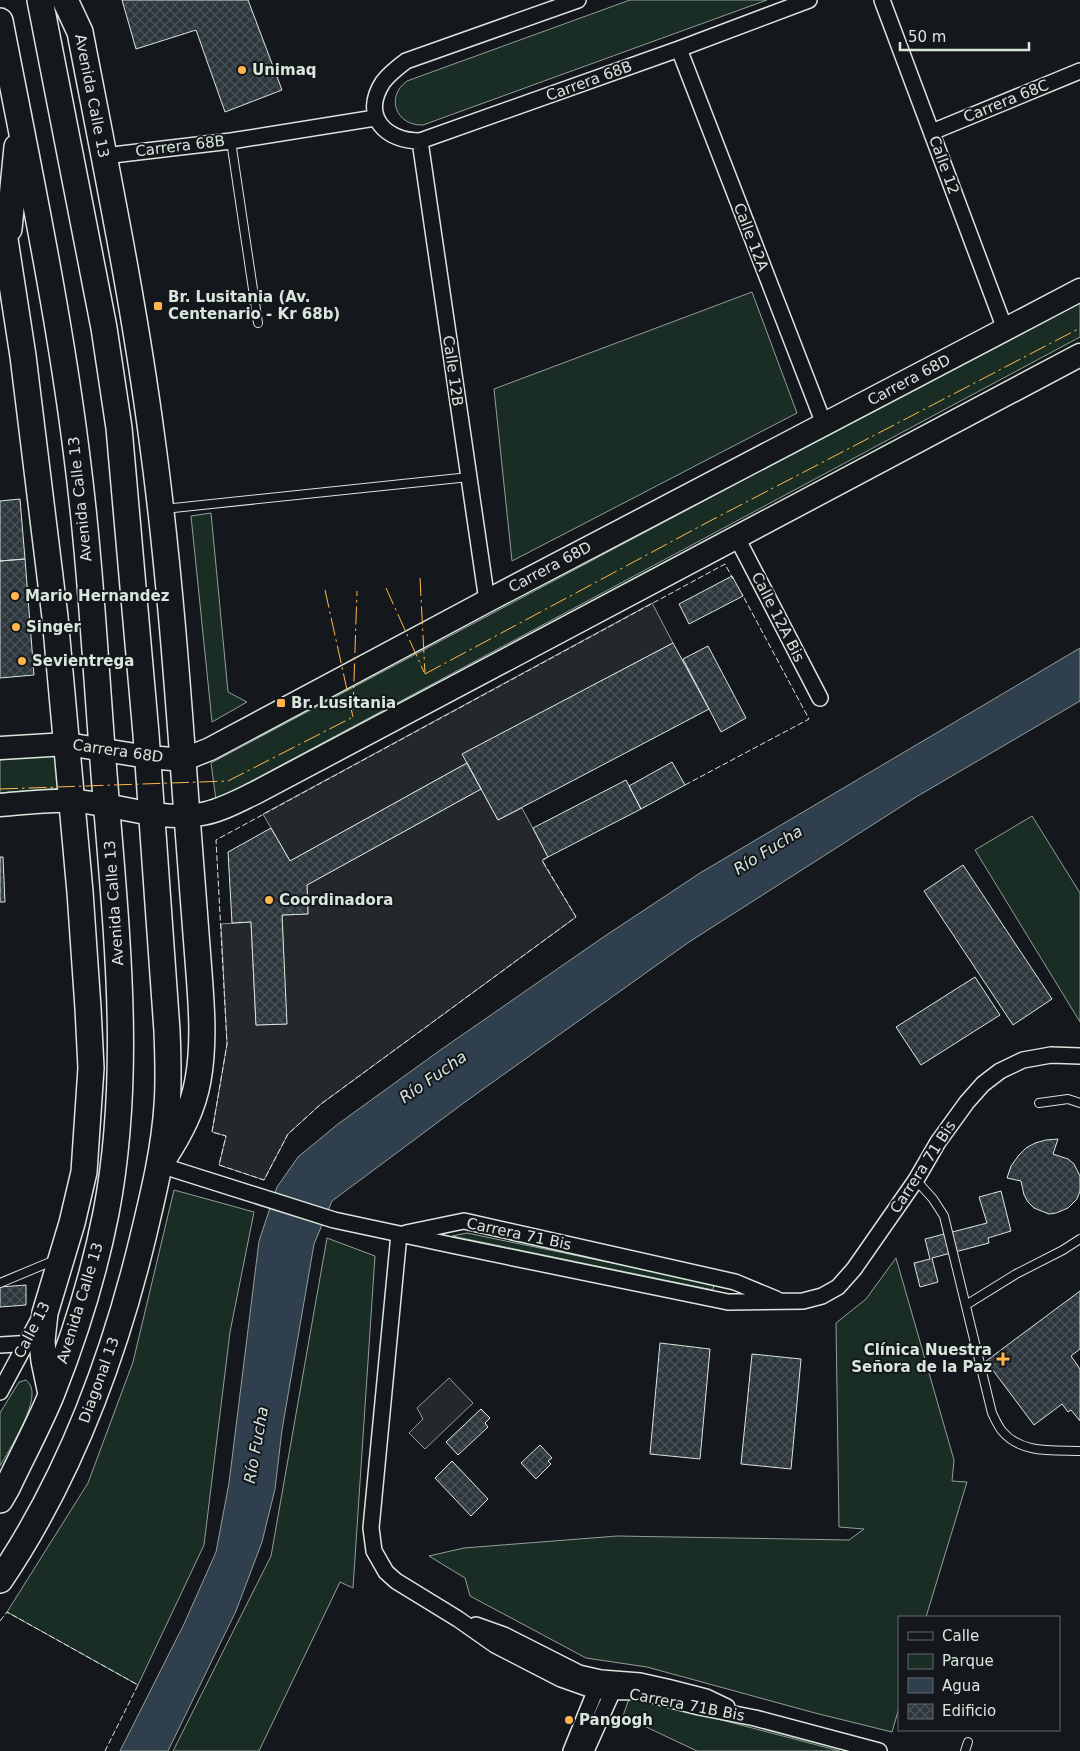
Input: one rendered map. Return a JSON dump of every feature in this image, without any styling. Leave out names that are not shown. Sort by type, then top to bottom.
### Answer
[{"type":"main road","points":[[40,0],[104,328],[119,428],[133,570],[168,1031],[168,1107],[160,1165]]},
{"type":"main road","name":"Avenida Calle 13","points":[[65,0],[80,32],[124,260],[151,432],[183,758],[201,998],[201,1050],[199,1078],[190,1111],[183,1128],[160,1165]]},
{"type":"main road","points":[[75,0],[80,32]]},
{"type":"main road","name":"Avenida Calle 13","points":[[0,21],[52,296],[76,451],[119,971],[121,1082],[117,1134],[106,1212],[77,1323],[52,1394]]},
{"type":"main road","points":[[7,245],[19,119]]},
{"type":"main road","name":"Avenida Calle 13","points":[[0,206],[23,356],[49,569],[80,892],[91,1068],[87,1144],[80,1193],[46,1314],[34,1343],[44,1361],[52,1394]]},
{"type":"main road","points":[[113,385],[124,260]]},
{"type":"main road","name":"Carrera 68D","points":[[0,748],[67,744],[102,748],[148,757],[183,758],[210,749],[487,600],[1080,290]]},
{"type":"main road","points":[[0,805],[72,801],[152,814],[187,816],[210,812],[255,793],[1080,355]]},
{"type":"main road","points":[[87,1144],[106,1212]]},
{"type":"main road","name":"Diagonal 13","points":[[0,1580],[16,1557],[55,1488],[92,1404],[131,1286],[160,1165]]},
{"type":"main road","points":[[0,1500],[8,1488],[52,1394]]},
{"type":"street","points":[[375,118],[377,94],[394,70],[406,61],[578,0]]},
{"type":"street","name":"Carrera 68B","points":[[104,156],[230,141],[375,118],[384,129],[396,138],[420,141],[679,49],[808,0]]},
{"type":"street","name":"Calle 12","points":[[882,0],[1005,329]]},
{"type":"street","name":"Calle 12A","points":[[679,49],[824,424]]},
{"type":"street","name":"Carrera 68C","points":[[932,132],[1080,71]]},
{"type":"street","name":"Calle 12B","points":[[420,141],[487,600]]},
{"type":"street","name":"Calle 12A Bis","points":[[736,536],[820,698]]},
{"type":"street","name":"Carrera 71 Bis","points":[[160,1165],[334,1220],[399,1234],[728,1302],[803,1301],[822,1296],[838,1287],[854,1269],[916,1180],[938,1142],[966,1102],[983,1084],[1000,1071],[1023,1060],[1051,1055],[1080,1056]]},
{"type":"street","name":"Carrera 71 Bis","points":[[399,1234],[464,1221],[735,1282],[782,1302]]},
{"type":"street","name":"Carrera 71B Bis","points":[[399,1234],[371,1528],[374,1551],[386,1572],[396,1581],[458,1618],[495,1645],[561,1680],[616,1686],[699,1707],[754,1718],[879,1751]]},
{"type":"street","points":[[0,1345],[34,1343]]},
{"type":"street","name":"Calle 13","points":[[0,1392],[34,1343]]},
{"type":"street","points":[[570,1751],[598,1685]]},
{"type":"street","points":[[586,1751],[616,1686]]},
{"type":"lane","points":[[230,141],[258,323]]},
{"type":"lane","points":[[160,510],[469,477]]},
{"type":"lane","points":[[1040,1103],[1068,1099],[1080,1102]]},
{"type":"lane","points":[[916,1180],[933,1199],[944,1216],[992,1413],[1002,1430],[1012,1440],[1027,1448],[1080,1451]]},
{"type":"lane","points":[[966,1305],[1016,1274],[1080,1239]]},
{"type":"lane","points":[[0,1283],[42,1266],[63,1255]]},
{"type":"lane","points":[[965,1751],[968,1742]]},
{"type":"green space","points":[[630,0],[767,0],[423,125],[406,121],[400,116],[395,102],[396,95],[407,81]]},
{"type":"green space","points":[[752,292],[797,413],[512,561],[494,389]]},
{"type":"green space","points":[[1080,301],[1080,337],[216,800],[211,763]]},
{"type":"green space","points":[[211,513],[228,692],[247,702],[212,722],[191,516]]},
{"type":"green space","points":[[61,755],[62,788],[0,793],[0,760]]},
{"type":"green space","points":[[1032,816],[1080,893],[1080,1022],[975,850]]},
{"type":"green space","points":[[174,1190],[254,1212],[230,1332],[204,1545],[138,1685],[7,1612],[88,1483],[133,1362]]},
{"type":"green space","points":[[467,1233],[714,1284],[713,1290],[452,1236]]},
{"type":"green space","points":[[327,1238],[375,1256],[353,1588],[340,1582],[259,1751],[173,1751],[271,1556]]},
{"type":"green space","points":[[896,1258],[954,1460],[952,1481],[967,1482],[926,1616],[898,1616],[898,1711],[892,1732],[647,1667],[586,1658],[470,1596],[465,1578],[429,1556],[464,1548],[617,1536],[849,1540],[864,1529],[839,1527],[836,1323],[866,1299]]},
{"type":"green space","points":[[26,1380],[30,1384],[32,1395],[27,1416],[0,1466],[0,1413],[19,1382]]},
{"type":"green space","points":[[630,1696],[840,1751],[697,1751],[623,1716]]},
{"type":"shaded area","points":[[652,603],[673,643],[463,754],[467,763],[290,861],[263,814]]},
{"type":"shaded area","points":[[481,789],[498,820],[522,808],[548,857],[542,861],[576,917],[321,1104],[288,1134],[264,1180],[219,1165],[226,1136],[212,1132],[227,1044],[221,924],[251,922],[256,1025],[286,1024],[282,915],[308,914],[307,885]]},
{"type":"shaded area","points":[[449,1378],[473,1403],[425,1449],[409,1433],[423,1419],[417,1408]]},
{"type":"water","name":"Río Fucha","points":[[1080,648],[1080,701],[916,797],[689,942],[465,1102],[332,1201],[314,1244],[282,1430],[275,1489],[262,1542],[236,1611],[168,1751],[120,1751],[184,1624],[216,1552],[229,1483],[259,1241],[277,1187],[298,1157],[338,1124],[439,1051],[602,938],[700,873]]},
{"type":"building","name":"Unimaq","points":[[122,0],[248,0],[282,90],[225,112],[196,30],[136,49]]},
{"type":"building","points":[[20,499],[25,559],[0,561],[0,501]]},
{"type":"building","points":[[25,559],[34,675],[0,678],[0,561]]},
{"type":"building","points":[[732,576],[743,596],[689,624],[679,604]]},
{"type":"building","points":[[673,643],[709,709],[498,820],[462,754]]},
{"type":"building","points":[[708,646],[746,718],[721,732],[683,659]]},
{"type":"building","points":[[672,762],[685,785],[641,809],[629,786]]},
{"type":"building","name":"Coordinadora","points":[[467,763],[481,789],[307,885],[308,914],[282,915],[287,1024],[256,1025],[251,922],[232,923],[228,852],[271,828],[290,861]]},
{"type":"building","points":[[626,780],[641,809],[548,857],[533,828]]},
{"type":"building","points":[[0,857],[3,857],[5,902],[0,902]]},
{"type":"building","points":[[963,865],[1052,999],[1013,1025],[924,891]]},
{"type":"building","points":[[975,977],[1000,1015],[921,1065],[896,1027]]},
{"type":"building","points":[[1058,1139],[1053,1154],[1068,1159],[1074,1164],[1080,1176],[1080,1191],[1077,1199],[1068,1208],[1049,1214],[1034,1208],[1028,1202],[1024,1195],[1021,1181],[1007,1178],[1011,1166],[1026,1148],[1035,1143]]},
{"type":"building","points":[[1001,1191],[1011,1231],[988,1238],[989,1243],[932,1258],[938,1282],[920,1287],[914,1263],[930,1259],[925,1239],[987,1223],[979,1197]]},
{"type":"building","points":[[26,1285],[26,1305],[0,1307],[0,1287]]},
{"type":"building","points":[[1080,1291],[1080,1349],[1071,1356],[1080,1369],[1080,1421],[1071,1410],[1068,1412],[1062,1404],[1034,1425],[986,1361]]},
{"type":"building","points":[[660,1343],[710,1349],[700,1459],[650,1454]]},
{"type":"building","points":[[752,1354],[801,1359],[791,1469],[741,1464]]},
{"type":"building","points":[[481,1409],[490,1418],[485,1423],[488,1427],[458,1455],[446,1442]]},
{"type":"building","points":[[540,1445],[552,1458],[548,1461],[551,1464],[536,1479],[521,1463]]},
{"type":"building","points":[[452,1461],[488,1499],[471,1516],[435,1478]]},
{"type":"fence","points":[[548,857],[542,860],[576,917],[321,1104],[288,1134],[264,1180],[219,1165],[226,1136],[212,1132],[227,1044],[216,840],[725,564],[733,579]]},
{"type":"fence","points":[[685,785],[809,719],[742,594]]},
{"type":"fence","points":[[0,1621],[7,1612],[138,1685],[105,1751]]},
{"type":"power","points":[[425,674],[708,522],[1080,328]]},
{"type":"power","points":[[420,578],[425,674]]},
{"type":"power","points":[[386,588],[424,672]]},
{"type":"power","points":[[325,590],[353,717]]},
{"type":"power","points":[[353,710],[357,591]]},
{"type":"power","points":[[0,789],[228,781],[353,717]]},
{"type":"place","name":"Unimaq","points":[[242,70]]},
{"type":"place","name":"Br. Lusitania (Av. Centenario - Kr 68b)","points":[[158,306]]},
{"type":"place","name":"Mario Hernandez","points":[[15,596]]},
{"type":"place","name":"Singer","points":[[16,627]]},
{"type":"place","name":"Sevientrega","points":[[22,661]]},
{"type":"place","name":"Br. Lusitania","points":[[281,703]]},
{"type":"place","name":"Coordinadora","points":[[269,900]]},
{"type":"place","name":"Clínica Nuestra Señora de la Paz","points":[[1003,1359]]},
{"type":"place","name":"Pangogh","points":[[569,1720]]}]
